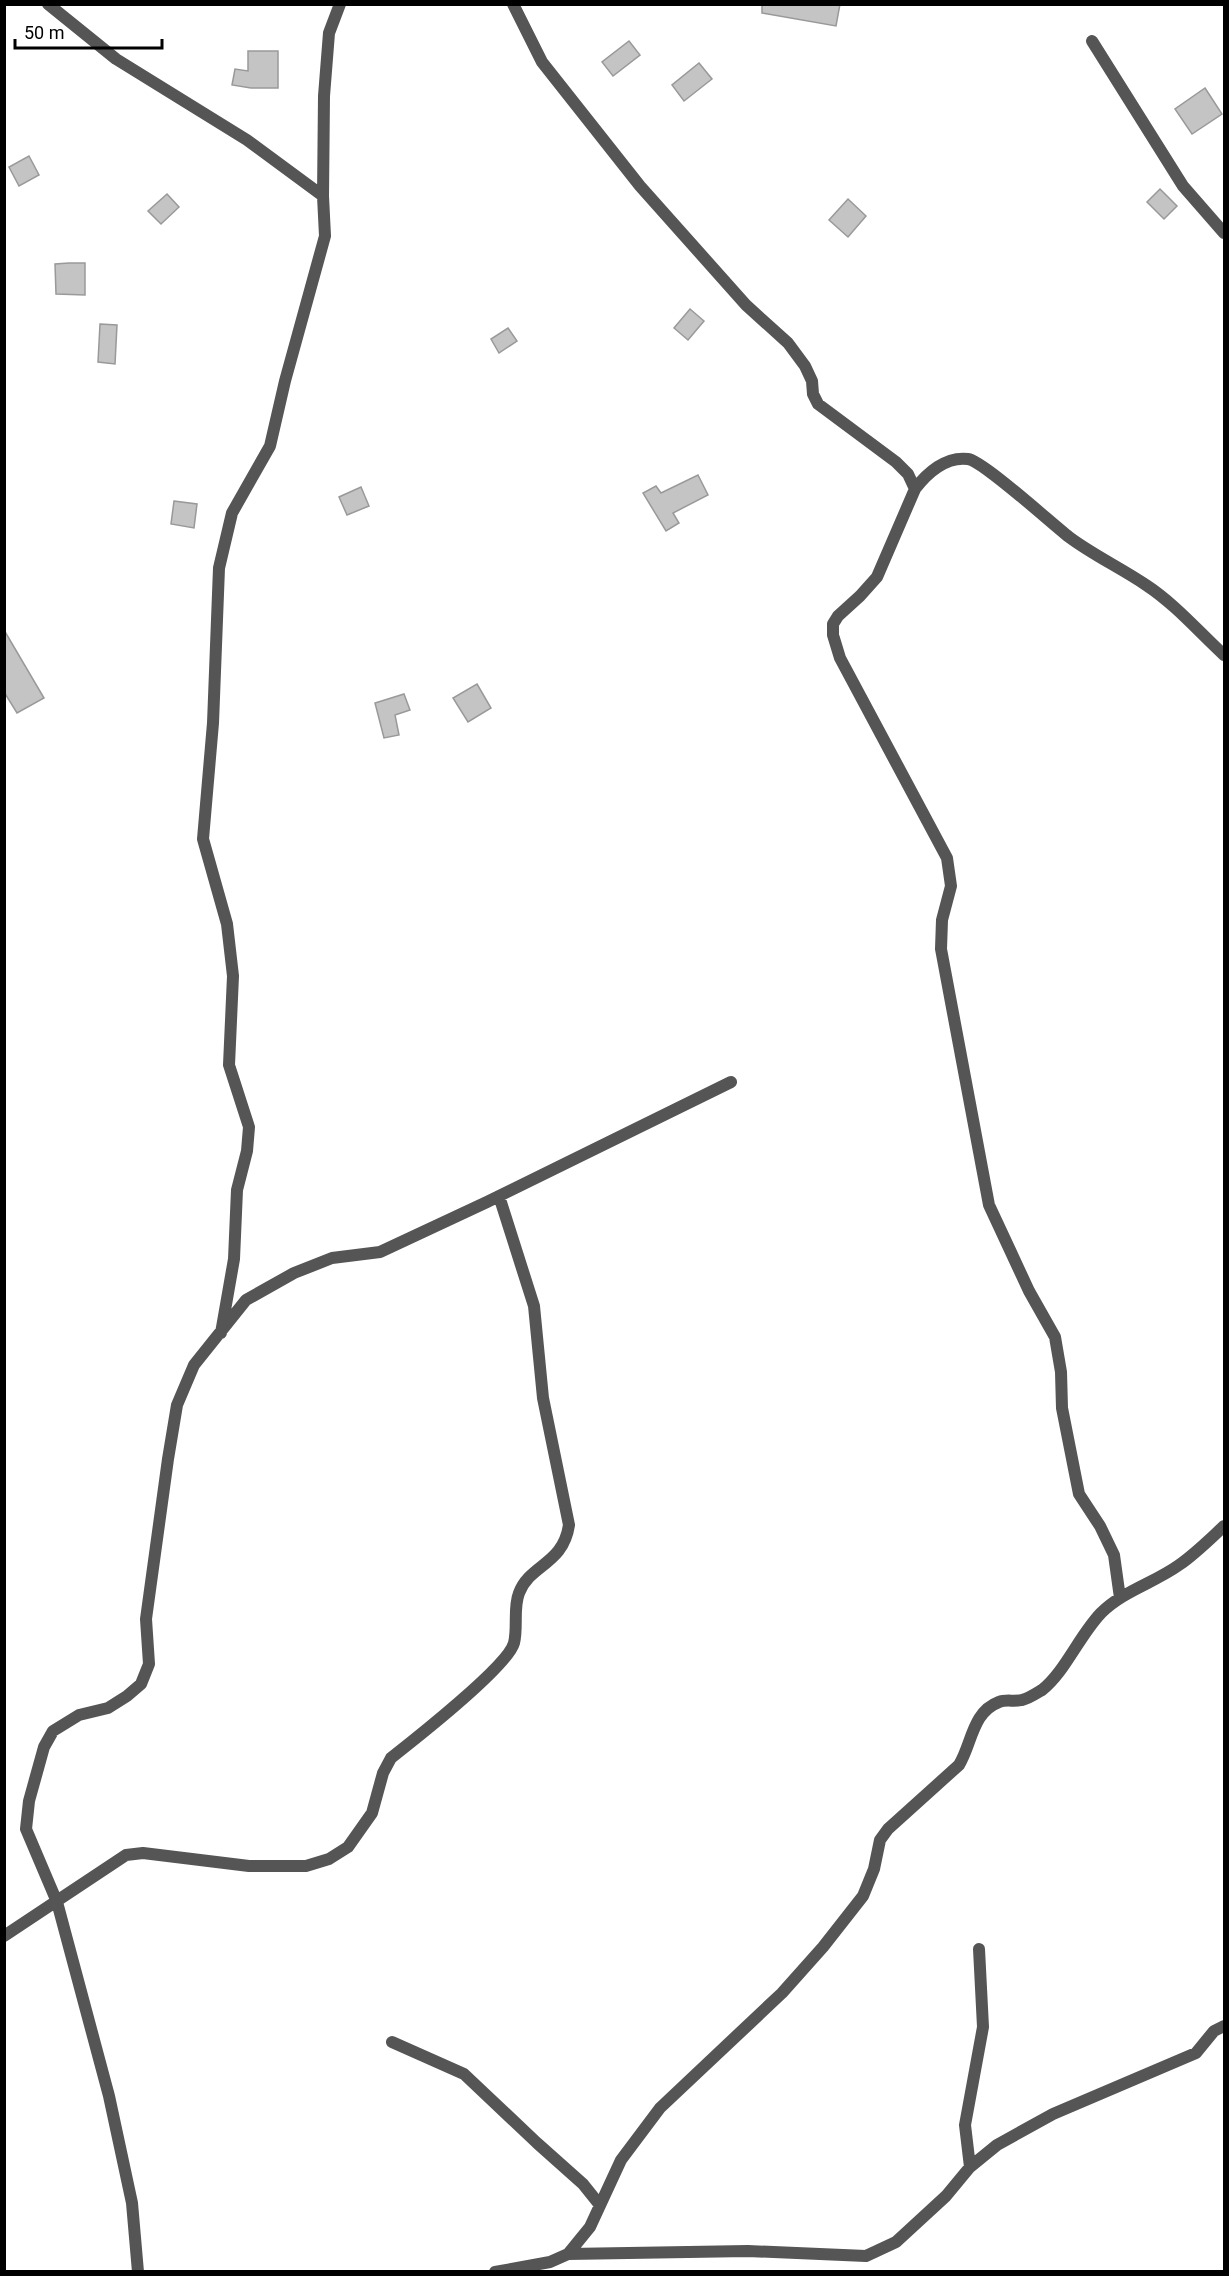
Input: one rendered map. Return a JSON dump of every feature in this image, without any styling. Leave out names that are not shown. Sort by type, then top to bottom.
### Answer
[{"type":"street","points":[[48,4],[116,59],[247,140],[323,196]]},
{"type":"street","points":[[220,1334],[234,1259],[237,1190],[247,1151],[249,1126],[229,1065],[233,976],[227,924],[203,839],[213,723],[219,568],[232,513],[270,446],[285,381],[325,236],[324,96],[329,33],[340,4]]},
{"type":"street","points":[[513,4],[542,62],[640,186],[746,305],[788,343],[805,366],[818,404],[896,462],[908,474],[915,489]]},
{"type":"street","points":[[1092,41],[1183,186],[1224,233]]},
{"type":"street","points":[[1120,1598],[1114,1555],[1100,1526],[1079,1494],[1062,1408],[1061,1372],[1055,1336],[1029,1291],[989,1205],[941,949],[942,920],[951,886],[947,858],[840,658],[833,635],[833,624],[838,616],[877,577],[915,489],[923,478],[937,467],[956,459],[970,459],[991,473],[1070,538],[1148,586],[1224,655]]},
{"type":"street","points":[[138,2271],[132,2204],[112,2107],[57,1902],[26,1829],[29,1801],[44,1747],[53,1731],[79,1715],[108,1708],[127,1696],[141,1684],[149,1664],[146,1619],[177,1405],[194,1365],[246,1300],[294,1273],[332,1258],[380,1252],[732,1083]]},
{"type":"street","points":[[4,1936],[126,1855],[143,1852],[249,1866],[306,1866],[329,1859],[348,1847],[372,1813],[383,1773],[391,1758],[491,1673],[506,1657],[514,1643],[519,1593],[528,1579],[558,1553],[567,1540],[569,1525],[543,1398],[534,1306],[499,1196]]},
{"type":"street","points":[[568,2254],[590,2227],[621,2160],[660,2108],[782,1993],[823,1947],[863,1896],[874,1869],[880,1840],[888,1829],[959,1766],[967,1752],[974,1726],[984,1710],[1000,1701],[1022,1700],[1041,1690],[1057,1675],[1075,1645],[1101,1613],[1120,1598],[1179,1565],[1224,1526]]},
{"type":"street","points":[[970,2167],[965,2125],[983,2027],[980,1949]]},
{"type":"street","points":[[495,2271],[550,2262],[568,2254],[748,2251],[866,2256],[896,2242],[946,2196],[970,2167],[997,2145],[1053,2114],[1196,2053],[1214,2031],[1224,2026]]},
{"type":"street","points":[[392,2042],[464,2073],[583,2184],[599,2204]]},
{"type":"building","points":[[762,4],[840,4],[836,26],[762,13]]},
{"type":"building","points":[[629,41],[640,55],[613,76],[602,62]]},
{"type":"building","points":[[248,51],[278,51],[278,88],[232,85],[235,69],[248,71]]},
{"type":"building","points":[[699,63],[712,79],[684,101],[672,85]]},
{"type":"building","points":[[1205,88],[1222,114],[1192,134],[1175,109]]},
{"type":"building","points":[[29,156],[39,175],[19,186],[9,167]]},
{"type":"building","points":[[1160,189],[1177,206],[1164,219],[1147,202]]},
{"type":"building","points":[[167,194],[179,207],[161,224],[148,211]]},
{"type":"building","points":[[848,199],[866,216],[848,237],[829,220]]},
{"type":"building","points":[[85,263],[85,295],[56,294],[55,264]]},
{"type":"building","points":[[690,309],[704,321],[688,340],[674,328]]},
{"type":"building","points":[[100,324],[117,325],[115,364],[98,362]]},
{"type":"building","points":[[508,328],[517,341],[499,353],[491,339]]},
{"type":"building","points":[[698,475],[708,495],[673,513],[679,523],[666,531],[643,493],[656,486],[661,493]]},
{"type":"building","points":[[361,487],[369,506],[347,515],[339,497]]},
{"type":"building","points":[[174,501],[197,504],[194,528],[171,524]]},
{"type":"building","points":[[4,630],[44,698],[17,713],[4,692]]},
{"type":"building","points":[[477,684],[491,708],[468,722],[453,698]]},
{"type":"building","points":[[404,694],[410,710],[395,715],[399,735],[384,738],[375,703]]}]
